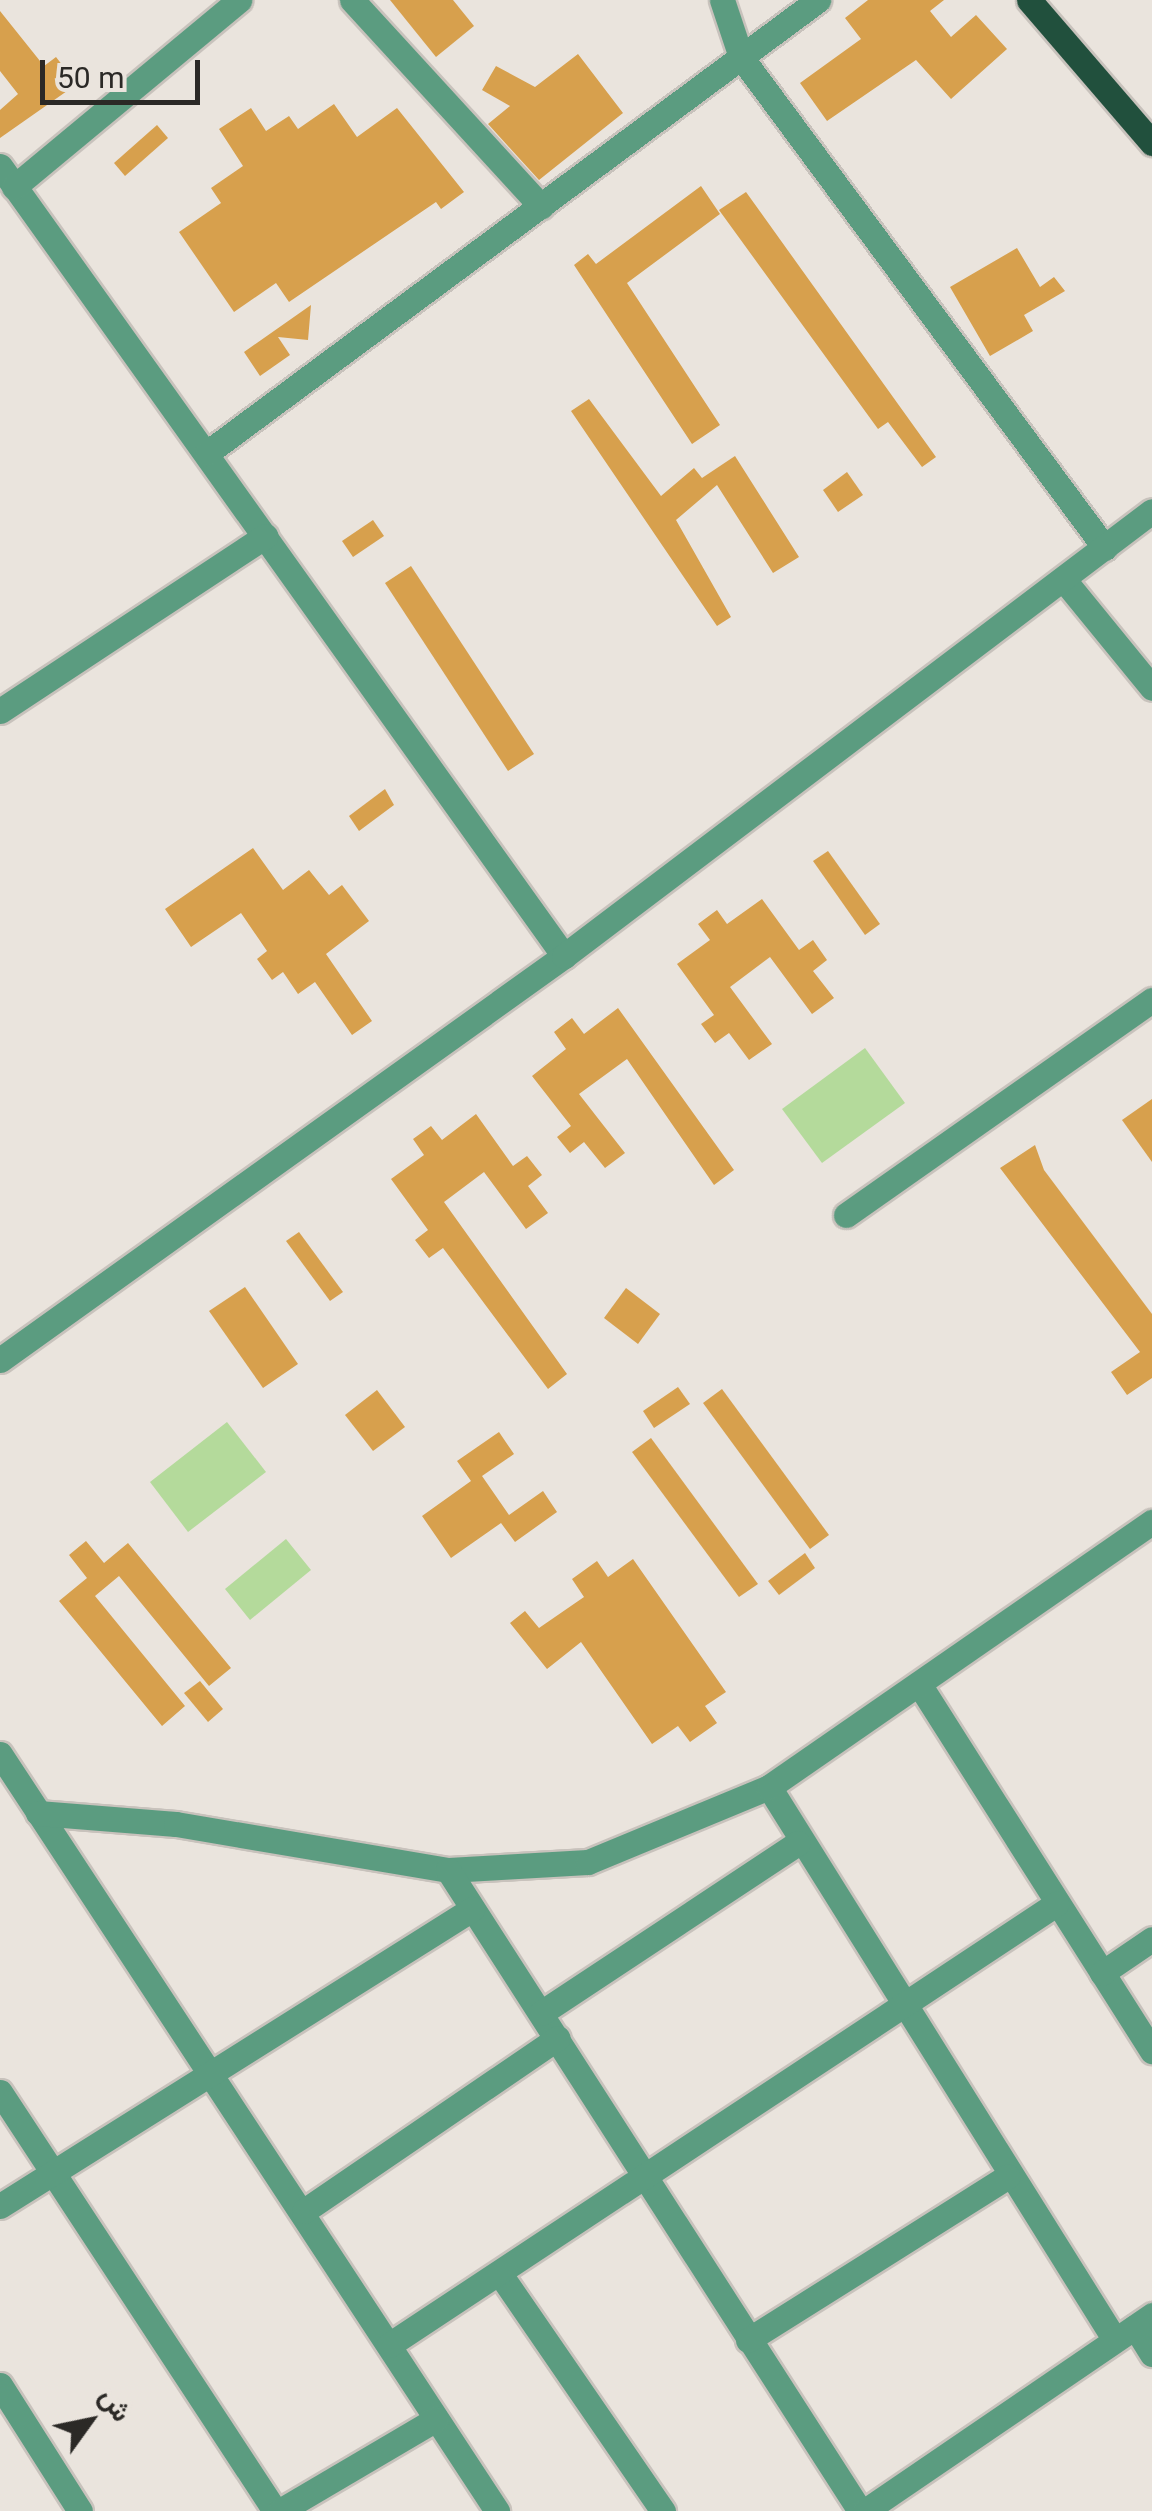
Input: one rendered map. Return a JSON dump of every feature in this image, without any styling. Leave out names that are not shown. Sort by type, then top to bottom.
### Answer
[{"type":"main road","points":[[1029,0],[1152,143]]},
{"type":"street","points":[[239,0],[7,176],[564,956]]},
{"type":"street","points":[[352,0],[541,206]]},
{"type":"street","points":[[722,0],[741,58],[1105,548]]},
{"type":"street","points":[[208,453],[818,0]]},
{"type":"street","points":[[0,1360],[564,956],[1152,511]]},
{"type":"street","points":[[0,711],[265,536]]},
{"type":"street","points":[[1064,580],[1152,688]]},
{"type":"street","points":[[846,1215],[1152,1000]]},
{"type":"street","points":[[38,1813],[214,1830],[448,1870],[588,1862],[769,1787],[1151,1525]]},
{"type":"street","points":[[919,1684],[1152,2051]]},
{"type":"street","points":[[0,1754],[213,2068],[496,2511]]},
{"type":"street","points":[[769,1787],[798,1842],[1008,2176],[1152,2354]]},
{"type":"street","points":[[541,2013],[798,1842]]},
{"type":"street","points":[[448,1870],[862,2511],[1134,2327]]},
{"type":"street","points":[[389,2346],[646,2180],[1056,1904]]},
{"type":"street","points":[[0,2206],[213,2068],[472,1909]]},
{"type":"street","points":[[1102,1973],[1152,1939]]},
{"type":"street","points":[[304,2211],[558,2038]]},
{"type":"street","points":[[0,2092],[278,2511],[436,2419]]},
{"type":"street","points":[[748,2340],[1008,2176]]},
{"type":"street","points":[[500,2274],[663,2511]]},
{"type":"street","points":[[0,2385],[80,2511]]},
{"type":"green space","points":[[865,1048],[905,1103],[822,1163],[782,1109]]},
{"type":"green space","points":[[227,1422],[266,1472],[188,1532],[150,1482]]},
{"type":"green space","points":[[286,1539],[311,1570],[250,1620],[225,1589]]},
{"type":"building","points":[[390,0],[453,0],[474,26],[436,57]]},
{"type":"building","points":[[868,0],[944,0],[930,11],[951,37],[976,15],[1007,49],[951,99],[916,60],[827,121],[800,83],[861,39],[845,18]]},
{"type":"building","points":[[0,11],[44,66],[56,57],[77,84],[0,138],[0,110],[18,94],[0,71]]},
{"type":"building","points":[[578,54],[623,113],[539,180],[488,124],[510,106],[482,90],[496,66],[535,87]]},
{"type":"building","points":[[334,104],[357,137],[397,108],[464,192],[441,209],[436,202],[289,302],[276,283],[234,312],[179,232],[221,203],[211,188],[243,166],[219,129],[251,108],[266,131],[289,116],[298,129]]},
{"type":"building","points":[[157,125],[168,138],[125,176],[114,163]]},
{"type":"building","points":[[701,186],[720,214],[627,283],[720,425],[692,444],[574,265],[588,254],[596,264]]},
{"type":"building","points":[[746,192],[936,457],[922,467],[888,422],[878,429],[719,210]]},
{"type":"building","points":[[1017,248],[1040,287],[1054,277],[1065,291],[1024,315],[1033,331],[990,356],[950,287]]},
{"type":"building","points":[[311,305],[308,340],[278,337],[290,355],[260,376],[244,352]]},
{"type":"building","points":[[589,399],[661,496],[694,468],[702,478],[735,456],[799,557],[773,573],[717,485],[676,520],[731,617],[717,626],[571,411]]},
{"type":"building","points":[[847,472],[863,495],[838,512],[823,490]]},
{"type":"building","points":[[373,520],[384,536],[353,557],[342,541]]},
{"type":"building","points":[[411,566],[534,754],[508,771],[385,583]]},
{"type":"building","points":[[385,789],[394,805],[359,831],[349,816]]},
{"type":"building","points":[[253,848],[283,890],[309,870],[329,895],[342,885],[369,921],[326,954],[372,1021],[352,1035],[315,982],[298,994],[283,972],[272,980],[257,959],[267,951],[241,913],[191,947],[165,909]]},
{"type":"building","points":[[828,851],[880,924],[865,935],[813,861]]},
{"type":"building","points":[[762,899],[799,950],[813,940],[827,960],[813,971],[834,998],[812,1014],[770,957],[730,987],[772,1044],[749,1060],[729,1033],[715,1043],[701,1024],[714,1015],[677,964],[710,940],[698,924],[717,910],[727,924]]},
{"type":"building","points":[[618,1008],[734,1170],[714,1185],[627,1059],[579,1094],[625,1153],[605,1168],[584,1142],[570,1153],[557,1137],[571,1126],[532,1076],[566,1049],[554,1032],[572,1018],[584,1034]]},
{"type":"building","points":[[1152,1099],[1152,1162],[1122,1120]]},
{"type":"building","points":[[476,1114],[513,1166],[527,1156],[542,1175],[528,1186],[548,1213],[526,1229],[484,1172],[444,1202],[567,1374],[548,1389],[443,1248],[429,1258],[415,1240],[428,1230],[391,1179],[424,1155],[413,1139],[431,1126],[442,1140]]},
{"type":"building","points":[[1035,1145],[1044,1170],[1152,1314],[1152,1378],[1127,1395],[1111,1372],[1140,1352],[1000,1168]]},
{"type":"building","points":[[299,1232],[343,1292],[330,1301],[286,1241]]},
{"type":"building","points":[[245,1287],[298,1364],[263,1388],[209,1311]]},
{"type":"building","points":[[626,1288],[660,1314],[638,1344],[604,1318]]},
{"type":"building","points":[[678,1387],[690,1404],[654,1428],[643,1411]]},
{"type":"building","points":[[722,1389],[829,1535],[810,1549],[703,1403]]},
{"type":"building","points":[[377,1390],[405,1427],[373,1451],[345,1415]]},
{"type":"building","points":[[499,1432],[514,1454],[482,1476],[509,1515],[543,1491],[557,1512],[515,1542],[501,1523],[451,1558],[422,1516],[471,1481],[457,1461]]},
{"type":"building","points":[[651,1438],[758,1584],[739,1597],[632,1452]]},
{"type":"building","points":[[86,1541],[104,1563],[128,1543],[231,1668],[209,1686],[119,1576],[95,1596],[185,1706],[162,1726],[59,1601],[87,1578],[69,1555]]},
{"type":"building","points":[[805,1553],[815,1568],[779,1595],[768,1581]]},
{"type":"building","points":[[633,1559],[726,1692],[705,1706],[717,1723],[690,1742],[678,1726],[652,1744],[581,1642],[547,1669],[510,1623],[525,1611],[539,1628],[584,1597],[572,1579],[597,1561],[608,1577]]},
{"type":"building","points":[[200,1681],[223,1709],[208,1722],[184,1693]]}]
